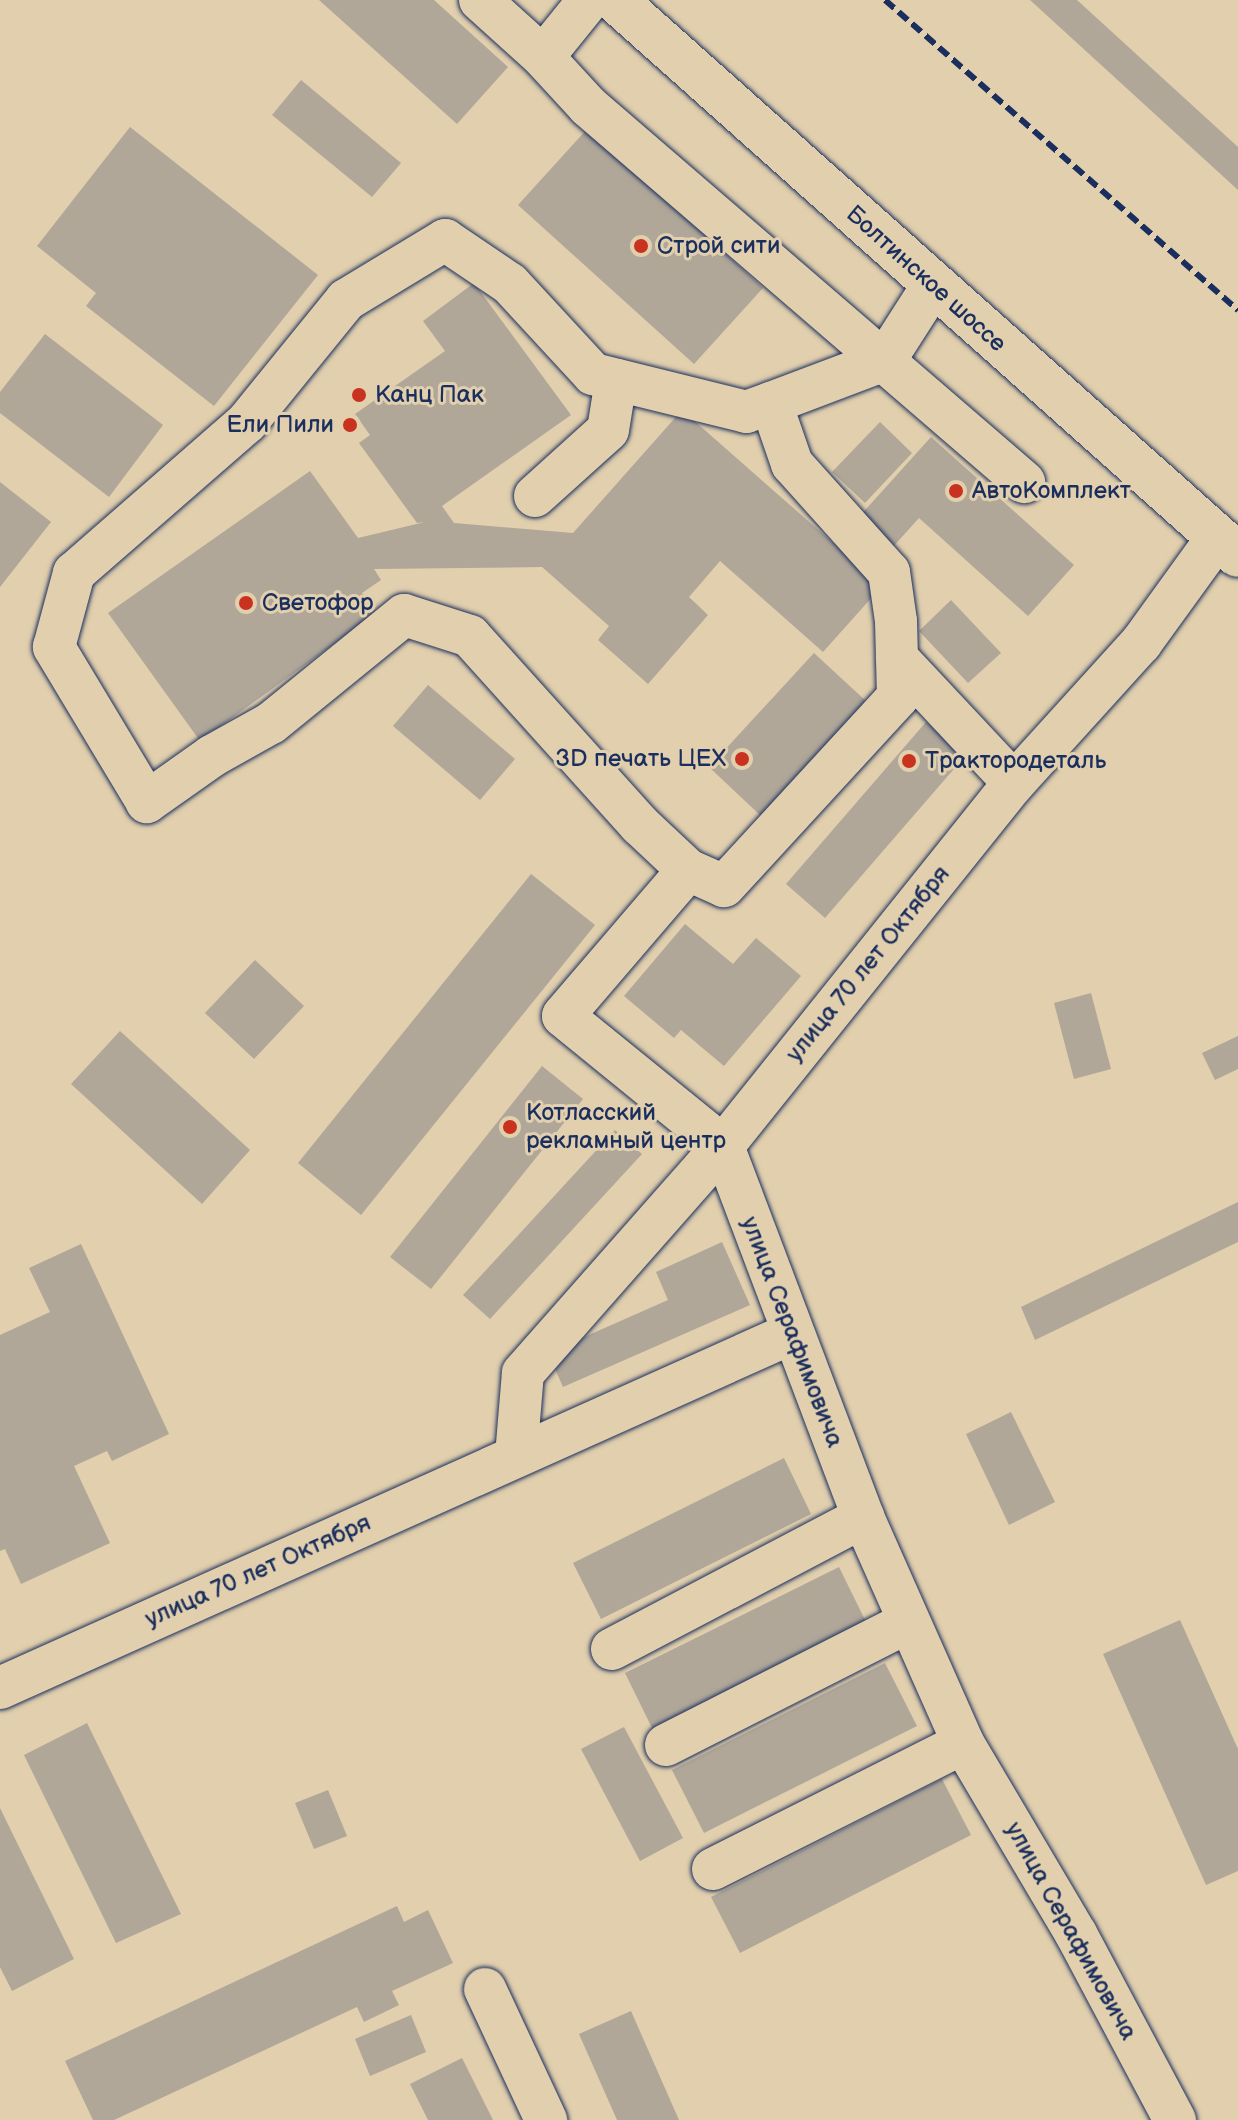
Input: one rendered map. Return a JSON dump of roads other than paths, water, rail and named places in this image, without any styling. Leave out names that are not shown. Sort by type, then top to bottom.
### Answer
[{"type":"main road","name":"Болтинское шоссе","points":[[615,0],[1228,546]]},
{"type":"street","points":[[480,0],[543,57],[588,106],[1024,482]]},
{"type":"street","points":[[543,57],[589,0]]},
{"type":"street","points":[[771,403],[792,464],[889,572],[898,697],[724,886],[688,870],[640,825],[470,636],[404,615],[271,723],[212,756],[147,802],[54,647],[74,573],[247,422],[346,300],[445,240],[510,284],[593,374],[746,412],[885,360],[933,285]]},
{"type":"street","points":[[535,496],[608,430],[616,380]]},
{"type":"street","name":"улица 70 лет Октября","points":[[516,1456],[523,1373],[723,1146],[1014,783],[1228,546]]},
{"type":"street","points":[[897,658],[1014,783]]},
{"type":"street","points":[[688,870],[563,1016],[723,1146]]},
{"type":"street","name":"улица Серафимовича","points":[[723,1146],[790,1334],[863,1517],[963,1743],[1076,1934],[1175,2120]]},
{"type":"street","name":"улица 70 лет Октября","points":[[0,1688],[790,1334]]},
{"type":"street","points":[[612,1649],[863,1517]]},
{"type":"street","points":[[666,1745],[908,1622]]},
{"type":"street","points":[[713,1869],[963,1743]]},
{"type":"street","points":[[485,1989],[546,2120]]},
{"type":"railway","points":[[885,0],[1238,310]]},
{"type":"place","name":"Строй сити","points":[[641,246]]},
{"type":"place","name":"Канц Пак","points":[[359,395]]},
{"type":"place","name":"Ели Пили","points":[[350,425]]},
{"type":"place","name":"АвтоКомплект","points":[[956,491]]},
{"type":"place","name":"Светофор","points":[[246,603]]},
{"type":"place","name":"3D печать ЦЕХ","points":[[742,759]]},
{"type":"place","name":"Трактородеталь","points":[[909,761]]},
{"type":"place","name":"Котласский рекламный центр","points":[[510,1127]]}]
